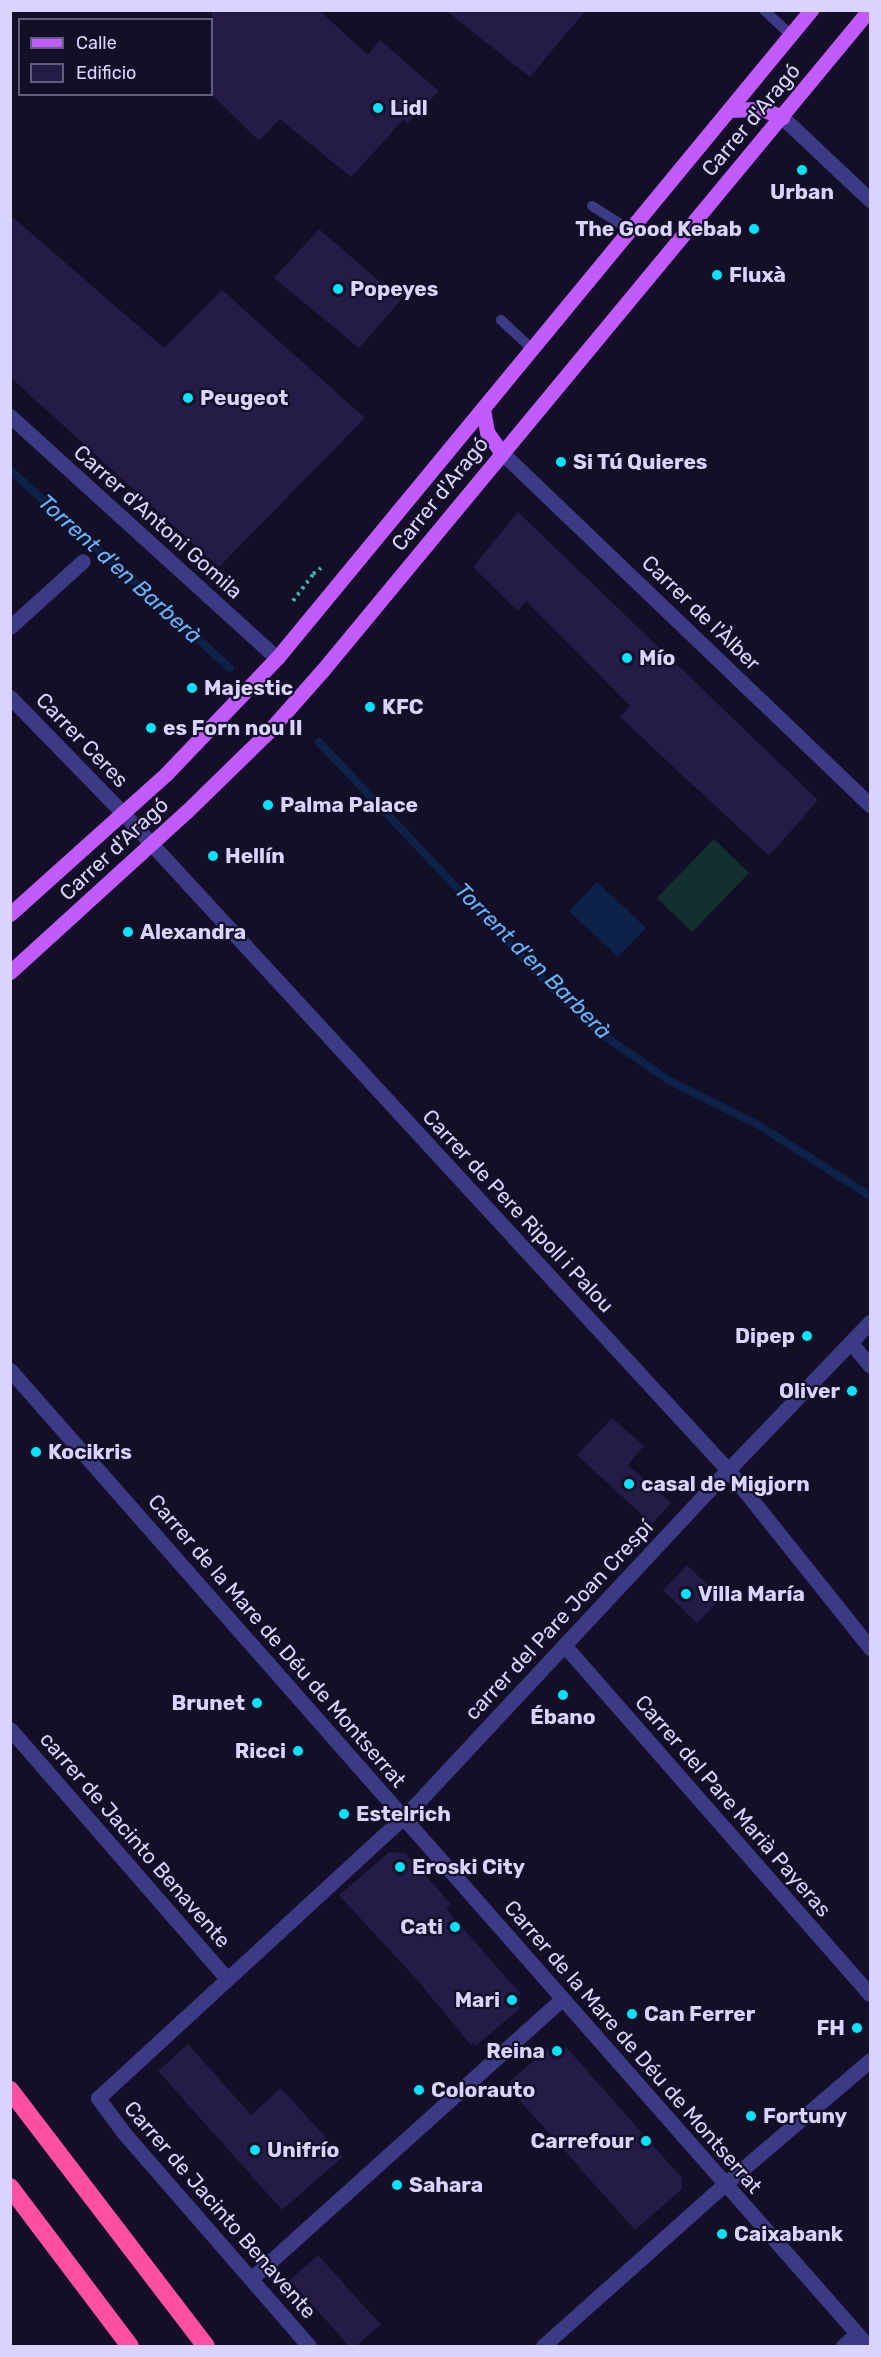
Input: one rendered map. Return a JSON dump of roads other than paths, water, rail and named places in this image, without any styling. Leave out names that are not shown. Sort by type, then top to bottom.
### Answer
[{"type":"highway","points":[[10,2090],[206,2346]]},
{"type":"highway","points":[[10,2187],[130,2346]]},
{"type":"main road","name":"Carrer d'Aragó","points":[[10,914],[166,774],[277,658],[812,10]]},
{"type":"main road","name":"Carrer d'Aragó","points":[[10,972],[152,844],[268,732],[322,671],[869,10]]},
{"type":"main road","points":[[729,110],[762,109],[782,117]]},
{"type":"main road","points":[[483,409],[487,432],[501,452]]},
{"type":"street","points":[[782,117],[870,200]]},
{"type":"street","name":"Carrer d'Antoni Gomila","points":[[10,416],[277,658]]},
{"type":"street","name":"Carrer de l'Àlber","points":[[501,452],[870,805]]},
{"type":"street","points":[[10,627],[83,561]]},
{"type":"street","name":"Carrer Ceres","points":[[10,697],[123,813]]},
{"type":"street","name":"Carrer de Pere Ripoll i Palou","points":[[123,813],[728,1470],[870,1648]]},
{"type":"street","name":"carrer del Pare Joan Crespí","points":[[404,1817],[728,1470],[870,1322]]},
{"type":"street","points":[[850,1343],[870,1366]]},
{"type":"street","name":"Carrer de la Mare de Déu de Montserrat","points":[[10,1370],[868,2346]]},
{"type":"street","name":"Carrer del Pare Marià Payeras","points":[[564,1645],[870,1994]]},
{"type":"street","name":"carrer de Jacinto Benavente","points":[[10,1729],[227,1979]]},
{"type":"street","points":[[227,1979],[404,1817]]},
{"type":"street","name":"Carrer de Jacinto Benavente","points":[[227,1979],[98,2098],[124,2133],[309,2346]]},
{"type":"street","points":[[252,2278],[562,1999]]},
{"type":"street","points":[[543,2346],[725,2184],[870,2060]]},
{"type":"street","points":[[843,2346],[857,2334]]},
{"type":"lane","points":[[764,10],[791,35]]},
{"type":"lane","points":[[592,206],[630,230]]},
{"type":"lane","points":[[501,320],[532,349]]},
{"type":"water","points":[[597,882],[646,928],[618,957],[569,911]]},
{"type":"waterway","name":"Torrent d'en Barberà","points":[[10,470],[230,668]]},
{"type":"waterway","name":"Torrent d'en Barberà","points":[[319,742],[545,981],[597,1031],[670,1081],[757,1124],[870,1196]]},
{"type":"place","name":"Lidl","points":[[378,108]]},
{"type":"place","name":"Urban","points":[[802,170]]},
{"type":"place","name":"The Good Kebab","points":[[754,229]]},
{"type":"place","name":"Fluxà","points":[[717,275]]},
{"type":"place","name":"Popeyes","points":[[338,289]]},
{"type":"place","name":"Peugeot","points":[[188,398]]},
{"type":"place","name":"Si Tú Quieres","points":[[561,462]]},
{"type":"place","name":"Mío","points":[[627,658]]},
{"type":"place","name":"Majestic","points":[[192,688]]},
{"type":"place","name":"KFC","points":[[370,707]]},
{"type":"place","name":"es Forn nou II","points":[[151,728]]},
{"type":"place","name":"Palma Palace","points":[[268,805]]},
{"type":"place","name":"Hellín","points":[[213,856]]},
{"type":"place","name":"Alexandra","points":[[128,932]]},
{"type":"place","name":"Dipep","points":[[807,1336]]},
{"type":"place","name":"Oliver","points":[[852,1391]]},
{"type":"place","name":"Kocikris","points":[[36,1452]]},
{"type":"place","name":"casal de Migjorn","points":[[629,1484]]},
{"type":"place","name":"Villa María","points":[[686,1594]]},
{"type":"place","name":"Ébano","points":[[563,1695]]},
{"type":"place","name":"Brunet","points":[[257,1703]]},
{"type":"place","name":"Ricci","points":[[298,1751]]},
{"type":"place","name":"Estelrich","points":[[344,1814]]},
{"type":"place","name":"Eroski City","points":[[400,1867]]},
{"type":"place","name":"Cati","points":[[455,1927]]},
{"type":"place","name":"Mari","points":[[512,2000]]},
{"type":"place","name":"Can Ferrer","points":[[632,2014]]},
{"type":"place","name":"FH","points":[[857,2028]]},
{"type":"place","name":"Reina","points":[[557,2051]]},
{"type":"place","name":"Colorauto","points":[[419,2090]]},
{"type":"place","name":"Fortuny","points":[[751,2116]]},
{"type":"place","name":"Carrefour","points":[[646,2141]]},
{"type":"place","name":"Unifrío","points":[[255,2150]]},
{"type":"place","name":"Sahara","points":[[397,2185]]},
{"type":"place","name":"Caixabank","points":[[722,2234]]}]
